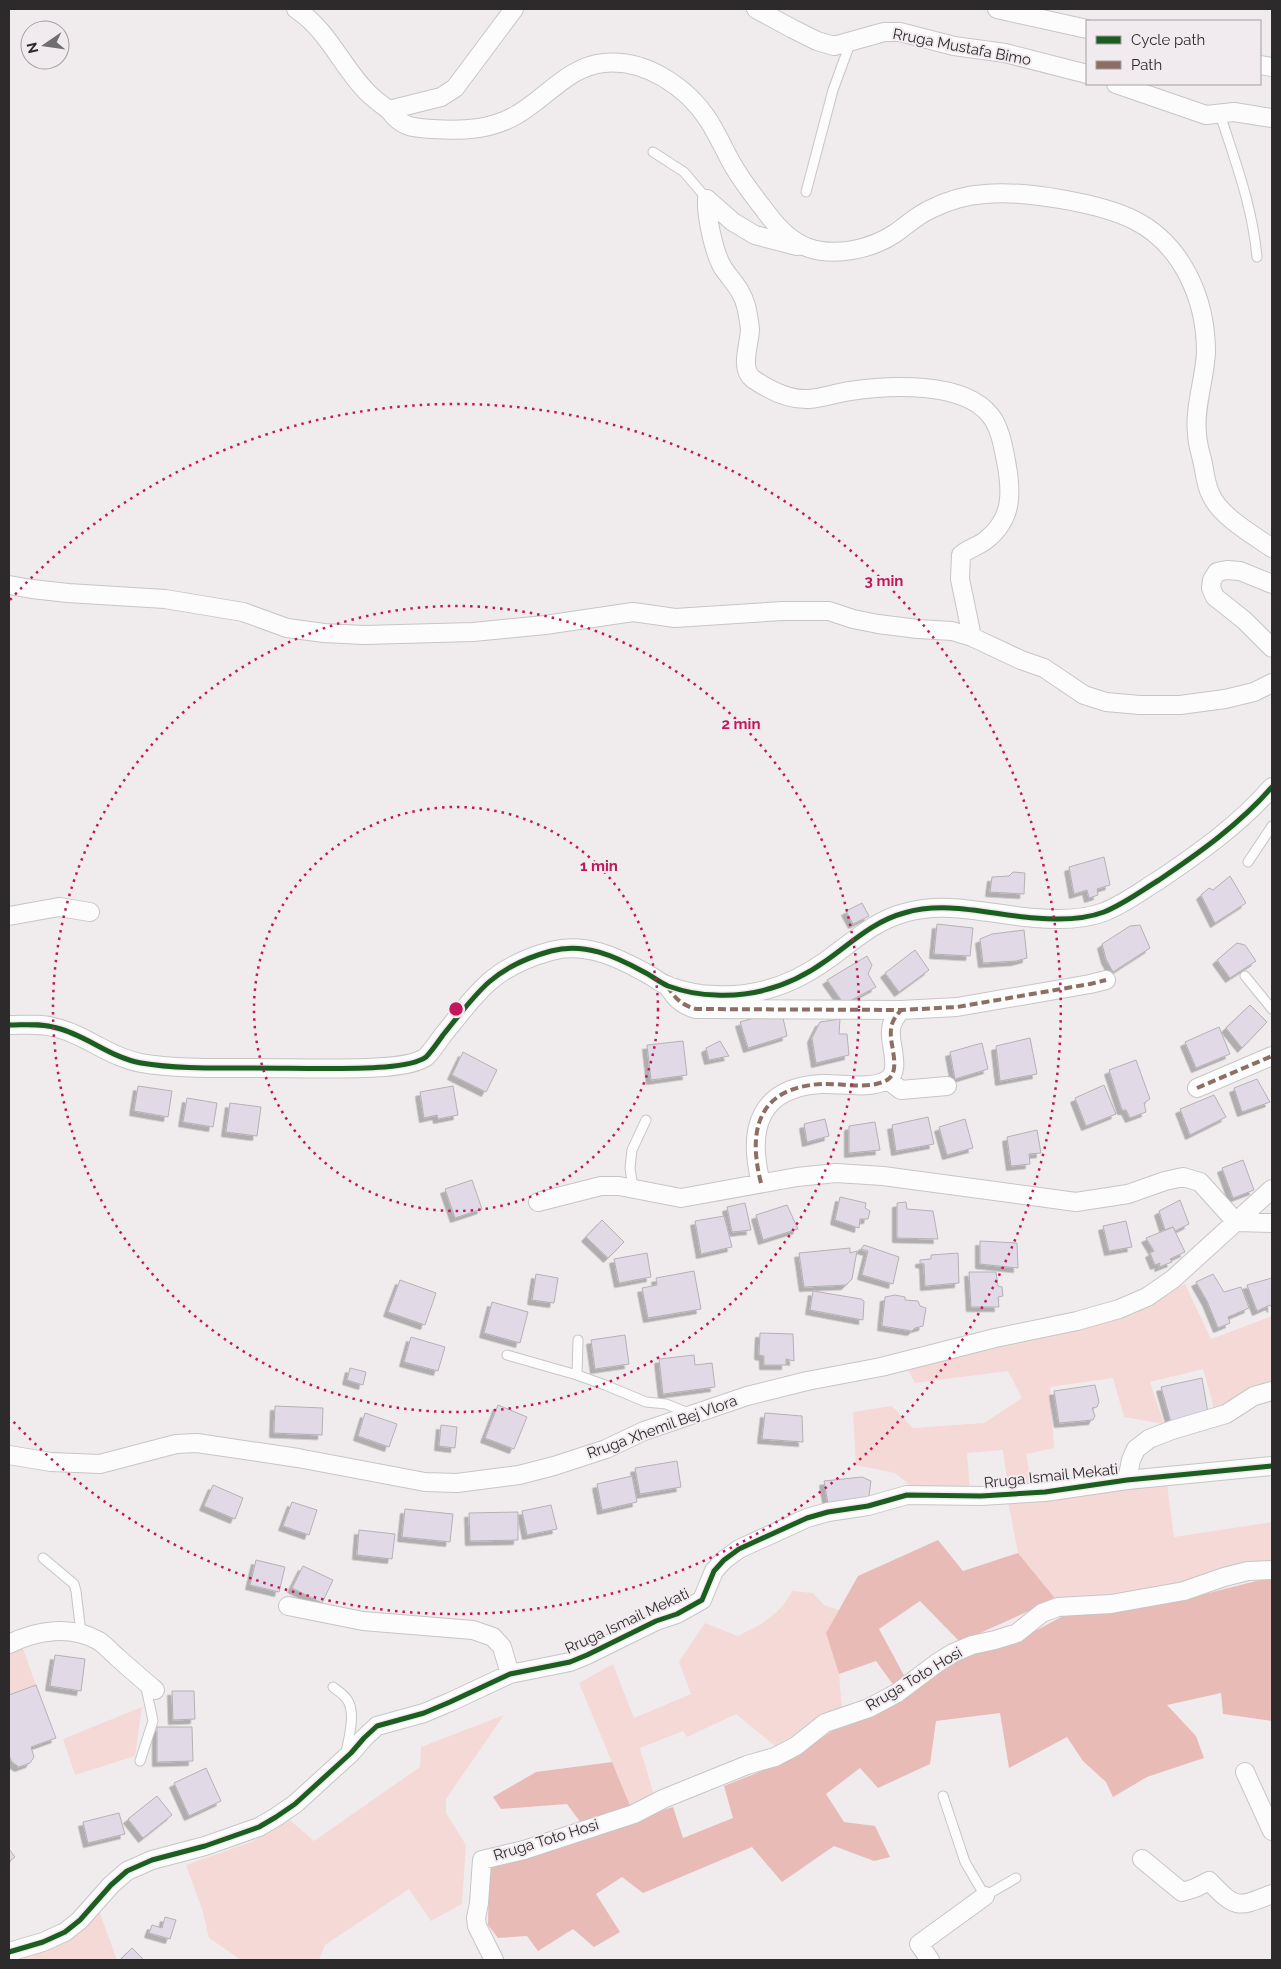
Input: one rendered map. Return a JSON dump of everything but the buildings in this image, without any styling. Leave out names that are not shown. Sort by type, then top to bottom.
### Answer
[{"type":"street","points":[[296,9],[308,17],[323,32],[368,93],[389,110],[398,122],[416,128],[458,131],[493,126],[521,113],[559,82],[588,67],[600,63],[620,62],[640,66],[682,90],[694,102],[707,118],[744,184],[774,222],[790,238],[808,248]]},
{"type":"street","points":[[389,110],[441,97],[455,88],[514,9]]},
{"type":"street","name":"Rruga Mustafa Bimo","points":[[756,9],[818,41],[834,46],[884,32],[900,32],[954,46],[1005,53],[1086,74]]},
{"type":"street","points":[[997,9],[1086,29]]},
{"type":"street","points":[[1119,85],[1206,115],[1234,112],[1272,118]]},
{"type":"street","points":[[707,199],[733,222],[755,235],[825,251],[862,248],[890,236],[930,209],[968,196],[988,193],[1019,194],[1088,205],[1126,217],[1156,233],[1174,252],[1186,270],[1197,297],[1201,314],[1206,349],[1196,432],[1211,496],[1222,510],[1272,548]]},
{"type":"street","points":[[707,199],[716,250],[723,267],[739,288],[747,307],[750,330],[746,358],[747,370],[751,377],[788,397],[809,399],[876,388],[902,387],[935,390],[962,396],[978,404],[991,416],[1001,440],[1011,492],[1006,513],[998,530],[984,542],[960,555],[960,579],[972,636]]},
{"type":"street","points":[[1272,584],[1240,571],[1227,570],[1217,572],[1212,580],[1211,588],[1215,596],[1244,620],[1272,648]]},
{"type":"street","points":[[10,587],[165,599],[243,612],[287,628],[324,633],[364,635],[473,632],[632,612],[675,618],[814,610],[829,611],[878,624],[952,631],[972,636],[1021,660],[1044,668],[1084,694],[1106,702],[1140,705],[1180,704],[1225,699],[1254,692],[1272,683]]},
{"type":"street","points":[[9,1025],[41,1024],[61,1028],[111,1054],[140,1063],[192,1067],[327,1069],[388,1067],[407,1064],[424,1058],[488,982],[527,959],[548,952],[564,948],[584,948],[612,956],[666,985],[713,995],[742,995],[769,990],[796,979],[825,962],[856,937],[880,922],[902,913],[925,908],[974,909],[1034,918],[1062,919],[1081,918],[1104,912],[1129,900],[1181,865],[1270,795]]},
{"type":"street","points":[[9,916],[59,907],[90,912]]},
{"type":"street","points":[[666,985],[674,997],[684,1006],[696,1009],[901,1010],[957,1007],[1106,980]]},
{"type":"street","points":[[761,1183],[757,1167],[756,1129],[761,1115],[770,1103],[785,1093],[801,1086],[823,1084],[859,1085],[888,1080],[893,1073],[894,1061],[890,1028],[901,1010]]},
{"type":"street","points":[[1196,1088],[1272,1056]]},
{"type":"street","points":[[888,1080],[901,1090],[947,1086]]},
{"type":"street","points":[[538,1202],[600,1186],[633,1188],[681,1198],[761,1183],[836,1173],[883,1176],[1076,1202],[1128,1194],[1183,1177],[1200,1182],[1236,1222],[1272,1223]]},
{"type":"street","name":"Rruga Xhemil Bej Vlora","points":[[9,1455],[51,1462],[100,1464],[176,1444],[197,1443],[298,1458],[424,1482],[457,1483],[519,1475],[606,1449],[644,1431],[691,1414],[774,1389],[881,1367],[995,1338],[1077,1321],[1119,1309],[1146,1297],[1173,1280],[1272,1189]]},
{"type":"street","points":[[1127,1480],[1131,1460],[1136,1449],[1149,1439],[1226,1414],[1254,1396],[1272,1391]]},
{"type":"street","name":"Rruga Ismail Mekati","points":[[9,1952],[37,1945],[64,1932],[80,1920],[111,1885],[127,1871],[152,1860],[205,1846],[259,1827],[295,1804],[345,1759],[377,1726],[442,1706],[472,1694],[510,1674],[570,1662],[656,1620],[676,1614],[702,1600],[714,1571],[724,1560],[739,1549],[807,1518],[828,1512],[868,1506],[907,1495],[981,1496],[1036,1492],[1127,1480],[1272,1466]]},
{"type":"street","name":"Rruga Toto Hosi","points":[[494,1960],[477,1926],[476,1918],[480,1898],[482,1860],[524,1850],[634,1814],[663,1799],[739,1768],[774,1757],[796,1746],[826,1723],[869,1708],[897,1693],[953,1653],[972,1645],[1017,1633],[1042,1613],[1058,1607],[1111,1604],[1184,1591],[1248,1571],[1272,1570]]},
{"type":"street","points":[[288,1606],[363,1622],[473,1630],[493,1637],[502,1647],[510,1674]]},
{"type":"street","points":[[9,1644],[20,1638],[37,1634],[61,1631],[81,1633],[100,1642],[150,1686]]},
{"type":"street","points":[[1245,1772],[1272,1831]]},
{"type":"street","points":[[1142,1859],[1182,1892],[1209,1881],[1227,1900],[1238,1904],[1248,1904],[1272,1894]]},
{"type":"street","points":[[930,1960],[920,1944],[985,1896]]},
{"type":"lane","points":[[806,192],[833,90],[851,41]]},
{"type":"lane","points":[[1220,114],[1246,191],[1254,225],[1257,258]]},
{"type":"lane","points":[[653,152],[684,172],[707,199]]},
{"type":"lane","points":[[1248,862],[1272,826]]},
{"type":"lane","points":[[1246,976],[1272,1009]]},
{"type":"lane","points":[[633,1188],[630,1168],[632,1150],[646,1120]]},
{"type":"lane","points":[[577,1375],[578,1340]]},
{"type":"lane","points":[[507,1355],[577,1375],[646,1402],[666,1404],[691,1414]]},
{"type":"lane","points":[[43,1558],[74,1584],[81,1633]]},
{"type":"lane","points":[[140,1761],[153,1721],[150,1686]]},
{"type":"lane","points":[[333,1687],[347,1699],[351,1706],[345,1759]]},
{"type":"lane","points":[[943,1796],[964,1862],[985,1896],[1016,1878]]},
{"type":"shaded area","points":[[1185,1284],[1211,1339],[1272,1316],[1272,1403],[1245,1394],[1215,1412],[1203,1369],[1150,1382],[1164,1424],[1124,1417],[1113,1378],[1050,1387],[1054,1448],[1026,1454],[1032,1486],[1008,1487],[1003,1450],[967,1453],[970,1490],[911,1486],[895,1473],[856,1465],[853,1412],[892,1406],[913,1428],[984,1423],[1022,1398],[1008,1371],[915,1383],[907,1368],[1132,1315]]},
{"type":"shaded area","points":[[1167,1484],[1174,1537],[1272,1522],[1272,1562],[1185,1585],[1058,1602],[1018,1553],[1008,1501]]},
{"type":"shaded area","points":[[938,1540],[963,1571],[1018,1553],[1058,1602],[1040,1606],[960,1642],[920,1601],[879,1629],[906,1679],[894,1686],[876,1661],[839,1674],[826,1633],[858,1576]]},
{"type":"shaded area","points":[[1272,1577],[1272,1721],[1223,1714],[1221,1693],[1167,1705],[1196,1736],[1204,1758],[1147,1777],[1113,1797],[1106,1782],[1083,1761],[1067,1737],[1009,1768],[1000,1713],[936,1721],[930,1764],[878,1788],[860,1768],[826,1794],[844,1822],[875,1826],[890,1857],[874,1861],[834,1846],[782,1882],[752,1847],[643,1893],[622,1877],[596,1894],[620,1932],[594,1947],[573,1929],[538,1951],[527,1936],[498,1938],[488,1925],[489,1866],[673,1807],[683,1838],[733,1818],[724,1786],[789,1760],[832,1731],[870,1717],[965,1655],[1009,1645],[1065,1615],[1185,1599]]},
{"type":"shaded area","points":[[792,1591],[813,1593],[824,1605],[839,1610],[826,1633],[839,1674],[842,1707],[775,1746],[736,1714],[687,1737],[683,1731],[640,1748],[654,1795],[631,1808],[579,1683],[613,1664],[634,1718],[691,1694],[679,1662],[705,1623],[738,1636],[762,1623],[775,1613],[787,1600]]},
{"type":"shaded area","points":[[21,1643],[36,1685],[9,1695],[9,1648]]},
{"type":"shaded area","points":[[142,1707],[135,1756],[75,1775],[63,1739]]},
{"type":"shaded area","points":[[504,1715],[446,1799],[446,1813],[466,1845],[462,1904],[431,1921],[409,1889],[325,1945],[319,1960],[241,1960],[209,1938],[202,1909],[186,1865],[251,1842],[290,1820],[314,1841],[420,1767],[421,1747]]},
{"type":"shaded area","points":[[612,1762],[631,1808],[581,1823],[567,1804],[501,1809],[493,1797],[536,1772]]},
{"type":"shaded area","points":[[97,1905],[117,1960],[9,1960]]},
{"type":"marked path","points":[[667,986],[679,1000],[696,1009],[901,1010],[957,1007],[1106,980]]},
{"type":"marked path","points":[[761,1183],[756,1145],[758,1129],[763,1114],[771,1102],[784,1093],[801,1087],[822,1084],[872,1085],[887,1080],[894,1070],[891,1027],[901,1010]]},
{"type":"marked path","points":[[1197,1088],[1272,1056]]},
{"type":"cycle path","points":[[9,1025],[51,1026],[68,1031],[129,1060],[168,1066],[335,1069],[385,1067],[406,1064],[426,1057],[471,1001],[496,977],[518,963],[551,951],[575,948],[587,949],[611,956],[673,988],[704,994],[731,995],[746,994],[775,987],[802,976],[883,921],[920,909],[970,909],[1053,919],[1070,919],[1096,915],[1125,901],[1189,859],[1233,826],[1272,787]]},
{"type":"cycle path","points":[[9,1952],[43,1942],[65,1932],[80,1920],[111,1885],[127,1871],[152,1860],[205,1846],[259,1827],[276,1817],[295,1804],[351,1753],[377,1726],[424,1713],[510,1674],[570,1662],[656,1621],[677,1614],[702,1600],[714,1571],[724,1560],[739,1549],[807,1518],[828,1512],[868,1506],[907,1495],[981,1496],[1045,1492],[1127,1480],[1272,1466]]}]
